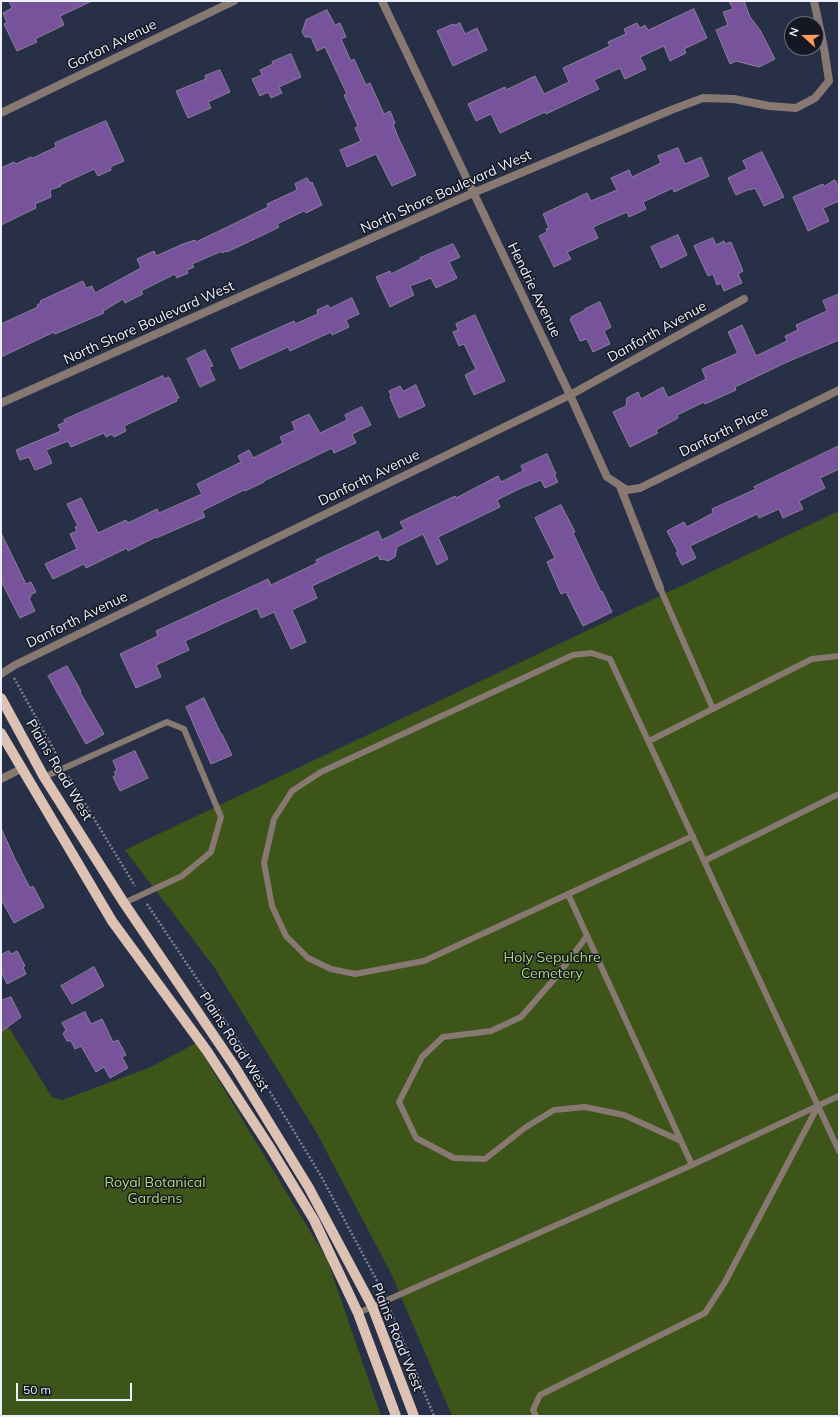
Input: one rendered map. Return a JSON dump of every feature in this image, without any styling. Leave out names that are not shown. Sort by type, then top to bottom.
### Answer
[{"type":"main road","name":"Plains Road West","points":[[1,698],[44,777],[124,903],[239,1074],[309,1188],[372,1306],[414,1416]]},
{"type":"main road","name":"Plains Road West","points":[[1,733],[112,921],[207,1051],[271,1149],[314,1220],[358,1313],[396,1416]]},
{"type":"street","name":"Gorton Avenue","points":[[1,112],[234,1]]},
{"type":"street","name":"Hendrie Avenue","points":[[382,1],[570,395],[607,477],[620,486],[660,588]]},
{"type":"street","name":"North Shore Boulevard West","points":[[1,403],[473,193],[703,98],[734,99],[769,106],[796,108],[815,98],[829,81],[814,1]]},
{"type":"street","name":"Danforth Avenue","points":[[1,674],[15,665],[570,395],[744,299]]},
{"type":"street","name":"Danforth Place","points":[[620,486],[627,490],[640,488],[839,390]]},
{"type":"street","points":[[1,779],[21,769]]},
{"type":"lane","points":[[660,588],[713,709]]},
{"type":"lane","points":[[692,836],[424,961],[355,974],[331,969],[308,958],[286,936],[272,906],[264,863],[274,819],[292,791],[321,772],[573,655],[591,653],[610,659],[839,1151]]},
{"type":"lane","points":[[649,741],[812,659],[839,656]]},
{"type":"lane","points":[[44,777],[167,722],[184,729],[221,817],[210,852],[182,876],[124,903]]},
{"type":"lane","points":[[704,861],[839,794]]},
{"type":"lane","points":[[568,894],[692,1165]]},
{"type":"lane","points":[[587,936],[557,976],[521,1017],[491,1031],[443,1037],[422,1057],[399,1102],[416,1138],[454,1158],[485,1159],[526,1127],[554,1110],[577,1107],[585,1107],[624,1115],[680,1141]]},
{"type":"lane","points":[[358,1313],[692,1165],[839,1096]]},
{"type":"lane","points":[[536,1416],[533,1410],[540,1395],[705,1313],[725,1282],[818,1106]]},
{"type":"green space","name":"Holy Sepulchre Cemetery","points":[[839,511],[839,1416],[452,1416],[391,1273],[315,1130],[214,967],[125,850]]},
{"type":"green space","name":"Royal Botanical Gardens","points":[[1,1015],[52,1097],[62,1100],[149,1068],[196,1043],[327,1259],[381,1416],[1,1416]]},
{"type":"building","points":[[9,1],[92,1],[60,16],[64,25],[35,39],[37,42],[17,51],[4,24],[7,23],[3,13],[12,8]]},
{"type":"building","points":[[729,1],[744,1],[750,17],[760,30],[775,59],[759,67],[736,61],[730,64],[716,30],[728,25],[723,12],[733,9]]},
{"type":"building","points":[[694,9],[707,38],[684,49],[686,53],[670,61],[664,46],[640,57],[646,69],[625,79],[620,68],[594,80],[599,89],[546,114],[545,112],[500,133],[491,114],[476,121],[468,104],[505,87],[506,90],[535,76],[544,94],[569,82],[563,68],[610,46],[608,42],[626,34],[624,29],[637,23],[640,28],[645,25],[648,30]]},
{"type":"building","points":[[327,10],[335,25],[340,23],[346,37],[341,39],[351,61],[354,59],[366,85],[370,83],[384,114],[390,111],[395,123],[393,124],[398,137],[416,175],[392,186],[376,154],[347,167],[340,150],[361,141],[355,128],[358,126],[344,95],[347,94],[325,47],[317,51],[311,37],[305,37],[302,32],[306,20]]},
{"type":"building","points":[[460,23],[465,34],[477,28],[487,50],[453,66],[437,31],[453,24],[455,25]]},
{"type":"building","points":[[291,54],[301,77],[279,87],[282,93],[271,98],[268,92],[260,96],[252,79],[262,75],[260,70],[273,64],[272,62]]},
{"type":"building","points":[[220,70],[230,92],[208,102],[211,108],[188,118],[176,91],[206,79],[205,76]]},
{"type":"building","points":[[106,121],[124,161],[110,167],[111,170],[98,176],[94,169],[50,190],[51,197],[35,204],[36,208],[1,225],[1,168],[14,162],[16,164],[31,157],[33,158],[56,147],[55,143]]},
{"type":"building","points":[[678,148],[685,164],[701,157],[709,176],[674,192],[673,188],[643,202],[646,209],[629,217],[627,212],[593,227],[598,238],[567,252],[571,259],[554,267],[539,236],[547,232],[546,229],[549,228],[543,214],[587,193],[591,201],[617,190],[611,178],[629,170],[632,177],[661,163],[658,156]]},
{"type":"building","points":[[762,152],[784,197],[764,206],[755,188],[736,195],[728,178],[747,169],[743,161]]},
{"type":"building","points":[[307,178],[310,183],[312,182],[322,205],[306,213],[304,211],[277,224],[279,227],[227,252],[222,253],[222,251],[192,264],[194,267],[187,270],[188,273],[177,278],[175,274],[141,291],[143,294],[125,303],[123,299],[103,311],[104,313],[55,334],[54,332],[1,357],[1,324],[38,307],[37,305],[41,303],[40,301],[83,281],[86,288],[92,286],[95,293],[141,268],[137,259],[154,251],[156,256],[183,244],[195,240],[196,242],[217,232],[268,207],[267,204],[295,191],[297,189],[295,184]]},
{"type":"building","points":[[835,180],[839,188],[839,201],[823,208],[829,221],[808,231],[793,197],[823,184],[824,186]]},
{"type":"building","points":[[678,235],[687,255],[661,268],[651,247]]},
{"type":"building","points":[[713,238],[716,245],[724,241],[725,244],[731,242],[743,271],[738,274],[742,283],[724,291],[721,283],[717,285],[713,274],[708,276],[694,246]]},
{"type":"building","points":[[453,244],[460,257],[449,262],[457,278],[436,288],[431,278],[410,286],[414,295],[390,307],[376,277],[390,271],[391,274],[421,259],[420,258]]},
{"type":"building","points":[[839,294],[839,340],[787,362],[735,387],[736,390],[705,404],[704,402],[677,415],[678,418],[656,430],[658,433],[630,447],[613,412],[626,406],[627,398],[638,392],[641,399],[663,387],[668,398],[706,379],[702,369],[738,353],[728,332],[742,325],[756,356],[787,341],[785,336],[798,330],[796,325],[827,311],[823,301]]},
{"type":"building","points":[[352,298],[359,314],[346,320],[349,327],[332,335],[331,332],[290,351],[288,347],[240,369],[231,349],[294,321],[295,324],[318,314],[317,310],[328,305],[330,308]]},
{"type":"building","points":[[600,302],[611,327],[604,331],[610,344],[593,352],[587,339],[580,341],[570,319],[585,309]]},
{"type":"building","points":[[475,315],[505,381],[474,395],[465,375],[476,369],[464,344],[459,346],[453,332],[458,330],[456,324]]},
{"type":"building","points":[[205,350],[213,366],[209,367],[215,380],[200,387],[187,359]]},
{"type":"building","points":[[163,376],[164,379],[169,377],[179,398],[176,399],[177,401],[124,426],[126,431],[114,437],[112,434],[106,437],[104,433],[71,447],[68,441],[46,450],[52,463],[35,470],[29,457],[20,460],[16,450],[61,431],[58,425],[65,422],[64,420]]},
{"type":"building","points":[[416,385],[425,406],[399,418],[389,391],[400,386],[403,391]]},
{"type":"building","points":[[362,407],[371,425],[352,434],[356,443],[334,453],[332,448],[202,511],[205,517],[156,537],[128,551],[127,548],[86,568],[84,564],[53,579],[45,564],[77,549],[70,534],[77,531],[75,527],[78,526],[67,504],[81,498],[98,533],[126,520],[128,523],[157,509],[159,513],[202,494],[197,484],[241,462],[238,456],[249,450],[253,458],[283,443],[280,437],[295,430],[292,422],[309,414],[320,433],[347,420],[345,415]]},
{"type":"building","points":[[839,446],[839,469],[820,478],[825,488],[799,501],[803,509],[783,518],[779,509],[759,518],[757,514],[690,546],[696,558],[682,565],[676,553],[678,552],[667,531],[684,522],[687,527],[713,513],[712,509],[756,489],[754,487]]},
{"type":"building","points":[[547,454],[558,482],[545,488],[541,480],[519,489],[497,500],[500,507],[438,537],[448,559],[437,565],[423,534],[397,547],[395,557],[388,561],[383,559],[380,560],[378,555],[312,586],[317,598],[292,610],[306,642],[291,649],[274,612],[261,618],[257,608],[185,641],[189,650],[156,665],[161,677],[136,688],[120,654],[158,636],[156,631],[268,579],[271,585],[317,563],[316,560],[378,531],[382,540],[404,529],[400,522],[455,496],[456,498],[498,476],[501,482],[523,471],[521,466]]},
{"type":"building","points":[[561,505],[575,532],[573,533],[601,592],[602,591],[612,612],[583,626],[566,592],[561,594],[547,562],[555,558],[535,518]]},
{"type":"building","points":[[1,533],[26,584],[31,582],[36,592],[30,595],[31,597],[29,598],[35,611],[20,618],[1,581]]},
{"type":"building","points":[[67,666],[104,734],[86,744],[48,676]]},
{"type":"building","points":[[204,698],[232,755],[211,764],[186,707]]},
{"type":"building","points":[[135,751],[148,778],[120,791],[113,777],[116,775],[114,772],[117,770],[113,761]]},
{"type":"building","points":[[1,828],[30,888],[33,886],[44,907],[14,923],[1,899]]},
{"type":"building","points":[[9,951],[11,954],[17,951],[25,966],[23,967],[26,974],[7,984],[1,971],[1,955]]},
{"type":"building","points":[[94,967],[104,986],[72,1004],[61,986]]},
{"type":"building","points":[[11,997],[21,1017],[1,1032],[1,1001]]},
{"type":"building","points":[[85,1012],[91,1024],[102,1019],[113,1042],[118,1040],[126,1055],[122,1057],[128,1068],[110,1078],[104,1067],[96,1072],[81,1046],[75,1049],[71,1041],[67,1041],[63,1034],[66,1030],[62,1023]]}]
